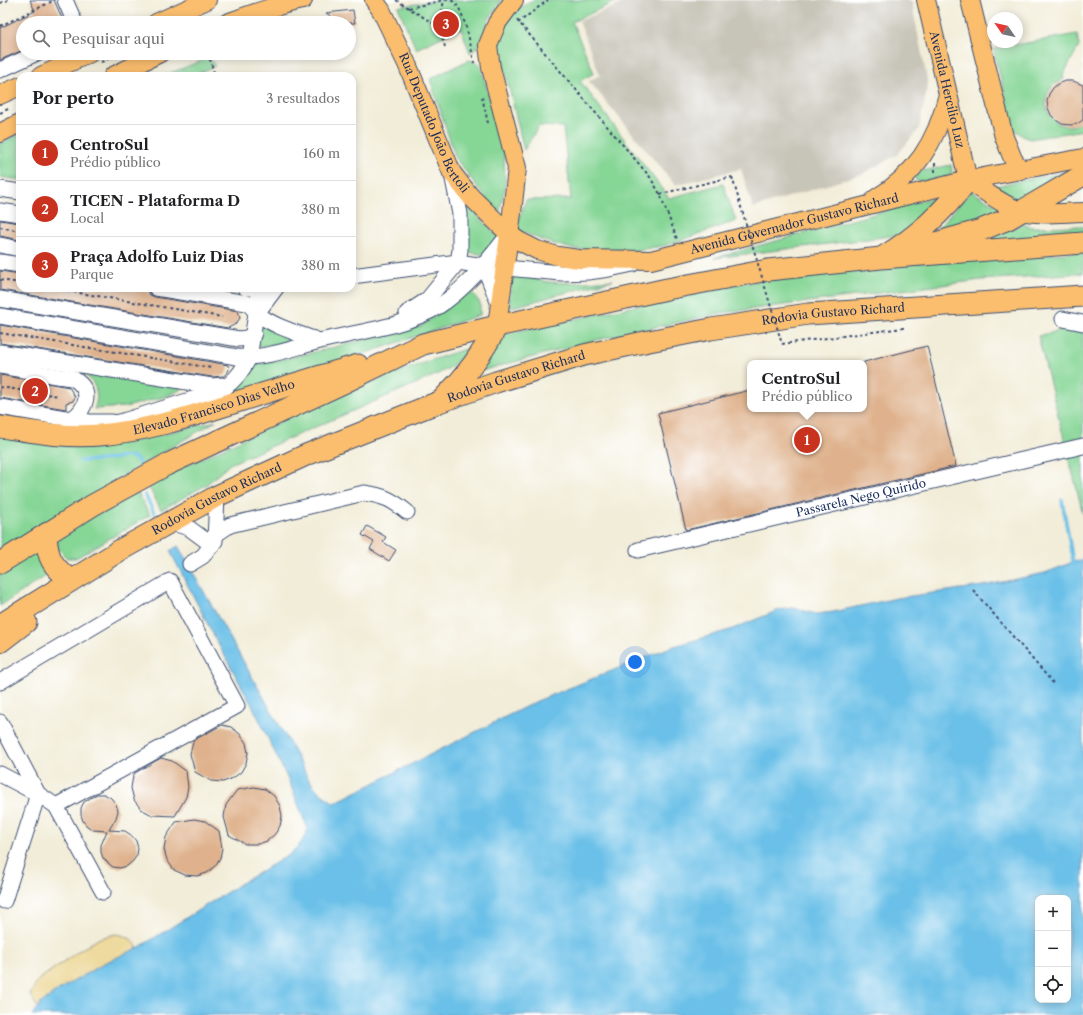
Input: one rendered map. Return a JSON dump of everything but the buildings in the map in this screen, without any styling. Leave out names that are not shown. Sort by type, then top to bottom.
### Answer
[{"type":"highway","points":[[881,258],[981,230],[1008,219],[1083,175]]},
{"type":"highway","points":[[881,258],[906,242],[929,224],[950,203],[968,180]]},
{"type":"highway","points":[[0,563],[93,505],[166,465],[342,384],[423,344],[499,316],[667,289],[768,270],[881,258],[1083,243]]},
{"type":"highway","name":"Rodovia Gustavo Richard","points":[[0,625],[122,549],[217,496],[306,455],[439,402],[496,382],[584,355],[711,329],[808,314],[1083,296]]},
{"type":"highway","points":[[439,402],[472,367],[486,347],[499,316]]},
{"type":"highway","name":"Elevado Francisco Dias Velho","points":[[0,427],[29,432],[64,435],[99,435],[150,427],[181,419],[423,344]]},
{"type":"highway","points":[[46,534],[46,548],[51,561],[60,572],[71,580]]},
{"type":"highway","points":[[0,642],[122,549]]},
{"type":"main road","points":[[172,16],[207,0]]},
{"type":"main road","points":[[245,16],[285,3],[303,0]]},
{"type":"main road","name":"Rua Deputado João Bertoli","points":[[374,0],[381,10],[407,64],[452,173],[471,197],[509,234]]},
{"type":"main road","name":"Avenida Hercílio Luz","points":[[926,0],[968,180]]},
{"type":"main road","points":[[970,0],[1004,137],[1013,160],[1021,171]]},
{"type":"main road","points":[[499,316],[517,168],[491,68],[488,45],[497,23],[514,9]]},
{"type":"main road","points":[[49,72],[74,60]]},
{"type":"main road","points":[[121,72],[146,60]]},
{"type":"main road","points":[[0,95],[16,88]]},
{"type":"main road","points":[[857,207],[876,198],[893,187],[922,158],[938,128],[948,95]]},
{"type":"main road","points":[[0,133],[16,125]]},
{"type":"main road","name":"Avenida Governador Gustavo Richard","points":[[509,234],[519,241],[538,250],[558,256],[579,259],[651,260],[968,180],[1083,158]]},
{"type":"main road","points":[[968,180],[1007,204],[1021,210],[1052,213],[1083,212]]},
{"type":"street","points":[[65,0],[72,16]]},
{"type":"street","points":[[0,70],[22,60]]},
{"type":"street","points":[[452,173],[460,214],[460,250],[458,262]]},
{"type":"street","points":[[0,189],[16,191]]},
{"type":"street","points":[[0,211],[16,213]]},
{"type":"street","points":[[0,316],[243,361],[319,341],[386,327],[424,314],[440,306],[456,293],[484,266],[509,234]]},
{"type":"street","points":[[0,245],[16,247]]},
{"type":"street","points":[[356,276],[443,270],[458,262],[484,266],[561,273],[588,272],[609,270],[651,260]]},
{"type":"street","points":[[0,262],[16,265]]},
{"type":"street","points":[[484,266],[499,316]]},
{"type":"street","points":[[386,327],[427,300],[443,270]]},
{"type":"street","points":[[180,292],[247,303],[254,307],[257,313],[276,324],[319,341]]},
{"type":"street","points":[[29,432],[120,422],[222,390],[234,381],[254,333],[257,313],[254,292]]},
{"type":"street","points":[[257,313],[273,292]]},
{"type":"street","points":[[0,299],[240,339],[248,338],[254,333]]},
{"type":"street","points":[[1063,320],[1083,322]]},
{"type":"street","points":[[0,352],[212,386],[222,385],[234,381]]},
{"type":"street","points":[[0,366],[73,379],[82,387],[86,395],[86,404],[80,413],[72,420]]},
{"type":"street","points":[[0,407],[72,420],[89,422],[120,422]]},
{"type":"street","name":"Passarela Nego Quirido","points":[[638,550],[1083,446]]},
{"type":"street","points":[[190,564],[203,556],[213,540],[230,525],[364,493],[382,495],[396,502],[407,512]]},
{"type":"street","points":[[213,540],[217,496]]},
{"type":"street","points":[[170,522],[189,528],[213,540]]},
{"type":"street","points":[[0,682],[170,581],[237,706],[56,806]]},
{"type":"street","points":[[0,722],[38,794],[4,901]]},
{"type":"street","points":[[0,774],[38,794],[56,806],[103,892]]},
{"type":"path","points":[[0,4],[8,0]]},
{"type":"path","points":[[22,16],[56,0]]},
{"type":"path","points":[[396,0],[439,27]]},
{"type":"path","points":[[409,8],[444,0],[455,2],[459,8],[468,36],[476,69]]},
{"type":"path","points":[[444,0],[439,27],[445,46]]},
{"type":"path","points":[[518,23],[548,0]]},
{"type":"path","points":[[514,9],[518,23],[650,177],[660,194],[682,252]]},
{"type":"path","points":[[0,26],[16,19]]},
{"type":"path","points":[[210,60],[214,72]]},
{"type":"path","points":[[482,96],[488,123]]},
{"type":"path","points":[[660,194],[732,177],[782,344],[903,328],[904,321]]},
{"type":"path","points":[[0,227],[16,230]]},
{"type":"path","points":[[0,280],[16,282]]},
{"type":"path","points":[[74,292],[222,317]]},
{"type":"path","points":[[0,333],[212,368]]},
{"type":"path","points":[[0,386],[59,396]]},
{"type":"path","points":[[973,590],[1053,683]]},
{"type":"shaded area","points":[[630,0],[911,0],[928,84],[919,129],[897,155],[862,174],[753,208],[741,169],[675,185],[589,81],[600,75],[579,21]]},
{"type":"green space","points":[[439,0],[502,0],[489,19],[481,43],[470,53],[461,28],[416,49],[398,7]]},
{"type":"green space","points":[[533,0],[619,0],[572,22],[594,73],[580,81],[669,198],[723,184],[736,221],[667,245],[622,253],[573,249],[544,241],[518,230],[519,218],[526,200],[571,199],[563,127],[539,126],[524,150],[499,45],[502,25],[513,12]]},
{"type":"green space","points":[[1077,34],[1079,46],[1063,75],[1064,79],[1053,86],[1047,94],[1046,104],[1048,112],[1054,120],[1062,125],[1072,126],[1083,122],[1083,130],[1030,139],[1024,137],[1014,129],[993,49],[1023,48],[1023,44]]},
{"type":"green space","points":[[211,60],[215,66],[201,72],[173,72],[201,61]]},
{"type":"green space","points":[[469,60],[480,64],[504,152],[505,187],[499,215],[456,159],[430,79]]},
{"type":"green space","points":[[16,136],[16,179],[0,177],[0,144]]},
{"type":"green space","points":[[951,165],[952,172],[950,176],[919,182],[916,180],[915,177],[918,172]]},
{"type":"green space","points":[[1067,172],[1025,202],[1009,197],[995,186]]},
{"type":"green space","points":[[971,191],[1005,210],[990,218],[935,232]]},
{"type":"green space","points":[[946,194],[900,235],[714,258]]},
{"type":"green space","points":[[466,202],[494,233],[499,235],[487,255],[466,252]]},
{"type":"green space","points":[[1022,224],[1032,227],[1083,226],[1083,236],[968,245]]},
{"type":"green space","points":[[1083,252],[1083,273],[981,280],[721,313],[596,340],[477,372],[492,354],[505,334],[737,284],[859,267]]},
{"type":"green space","points":[[512,274],[548,282],[572,283],[613,280],[509,308]]},
{"type":"green space","points":[[470,290],[480,303],[480,315],[271,385],[188,404],[238,388],[256,364],[294,357],[421,326]]},
{"type":"green space","points":[[260,324],[284,337],[301,340],[290,343],[255,347]]},
{"type":"green space","points":[[1074,327],[1083,327],[1083,514],[1038,336]]},
{"type":"green space","points":[[471,347],[451,367],[438,374],[230,464],[206,485],[161,510],[147,484],[341,393]]},
{"type":"green space","points":[[0,361],[181,387],[180,390],[164,397],[126,407],[94,409],[97,399],[96,390],[91,381],[84,374]]},
{"type":"green space","points":[[216,421],[126,474],[0,553],[0,436],[73,447],[100,447],[138,440]]},
{"type":"green space","points":[[136,490],[150,515],[76,558],[67,558],[57,548],[59,537]]},
{"type":"green space","points":[[36,551],[49,574],[0,606],[0,571]]},
{"type":"sand","points":[[116,934],[129,938],[134,942],[138,949],[104,963],[56,992],[40,1004],[38,1008],[30,995],[38,980],[80,950],[100,938]]},
{"type":"water","points":[[178,546],[309,780],[319,792],[334,803],[537,701],[671,647],[730,630],[779,610],[793,608],[816,614],[833,612],[897,598],[983,586],[1045,573],[1073,562],[1083,560],[1083,1015],[32,1015],[40,1004],[56,992],[104,963],[138,948],[289,855],[301,843],[307,833],[307,827],[291,786],[254,709],[217,642],[170,551]]},
{"type":"waterway","points":[[80,461],[103,460],[130,456],[137,459],[139,464]]},
{"type":"waterway","points":[[145,495],[155,515]]},
{"type":"waterway","points":[[1062,500],[1073,562]]},
{"type":"place","name":"Praça Adolfo Luiz Dias","points":[[446,24]]},
{"type":"place","name":"TICEN - Plataforma D","points":[[35,391]]},
{"type":"place","name":"CentroSul","points":[[807,440]]}]
